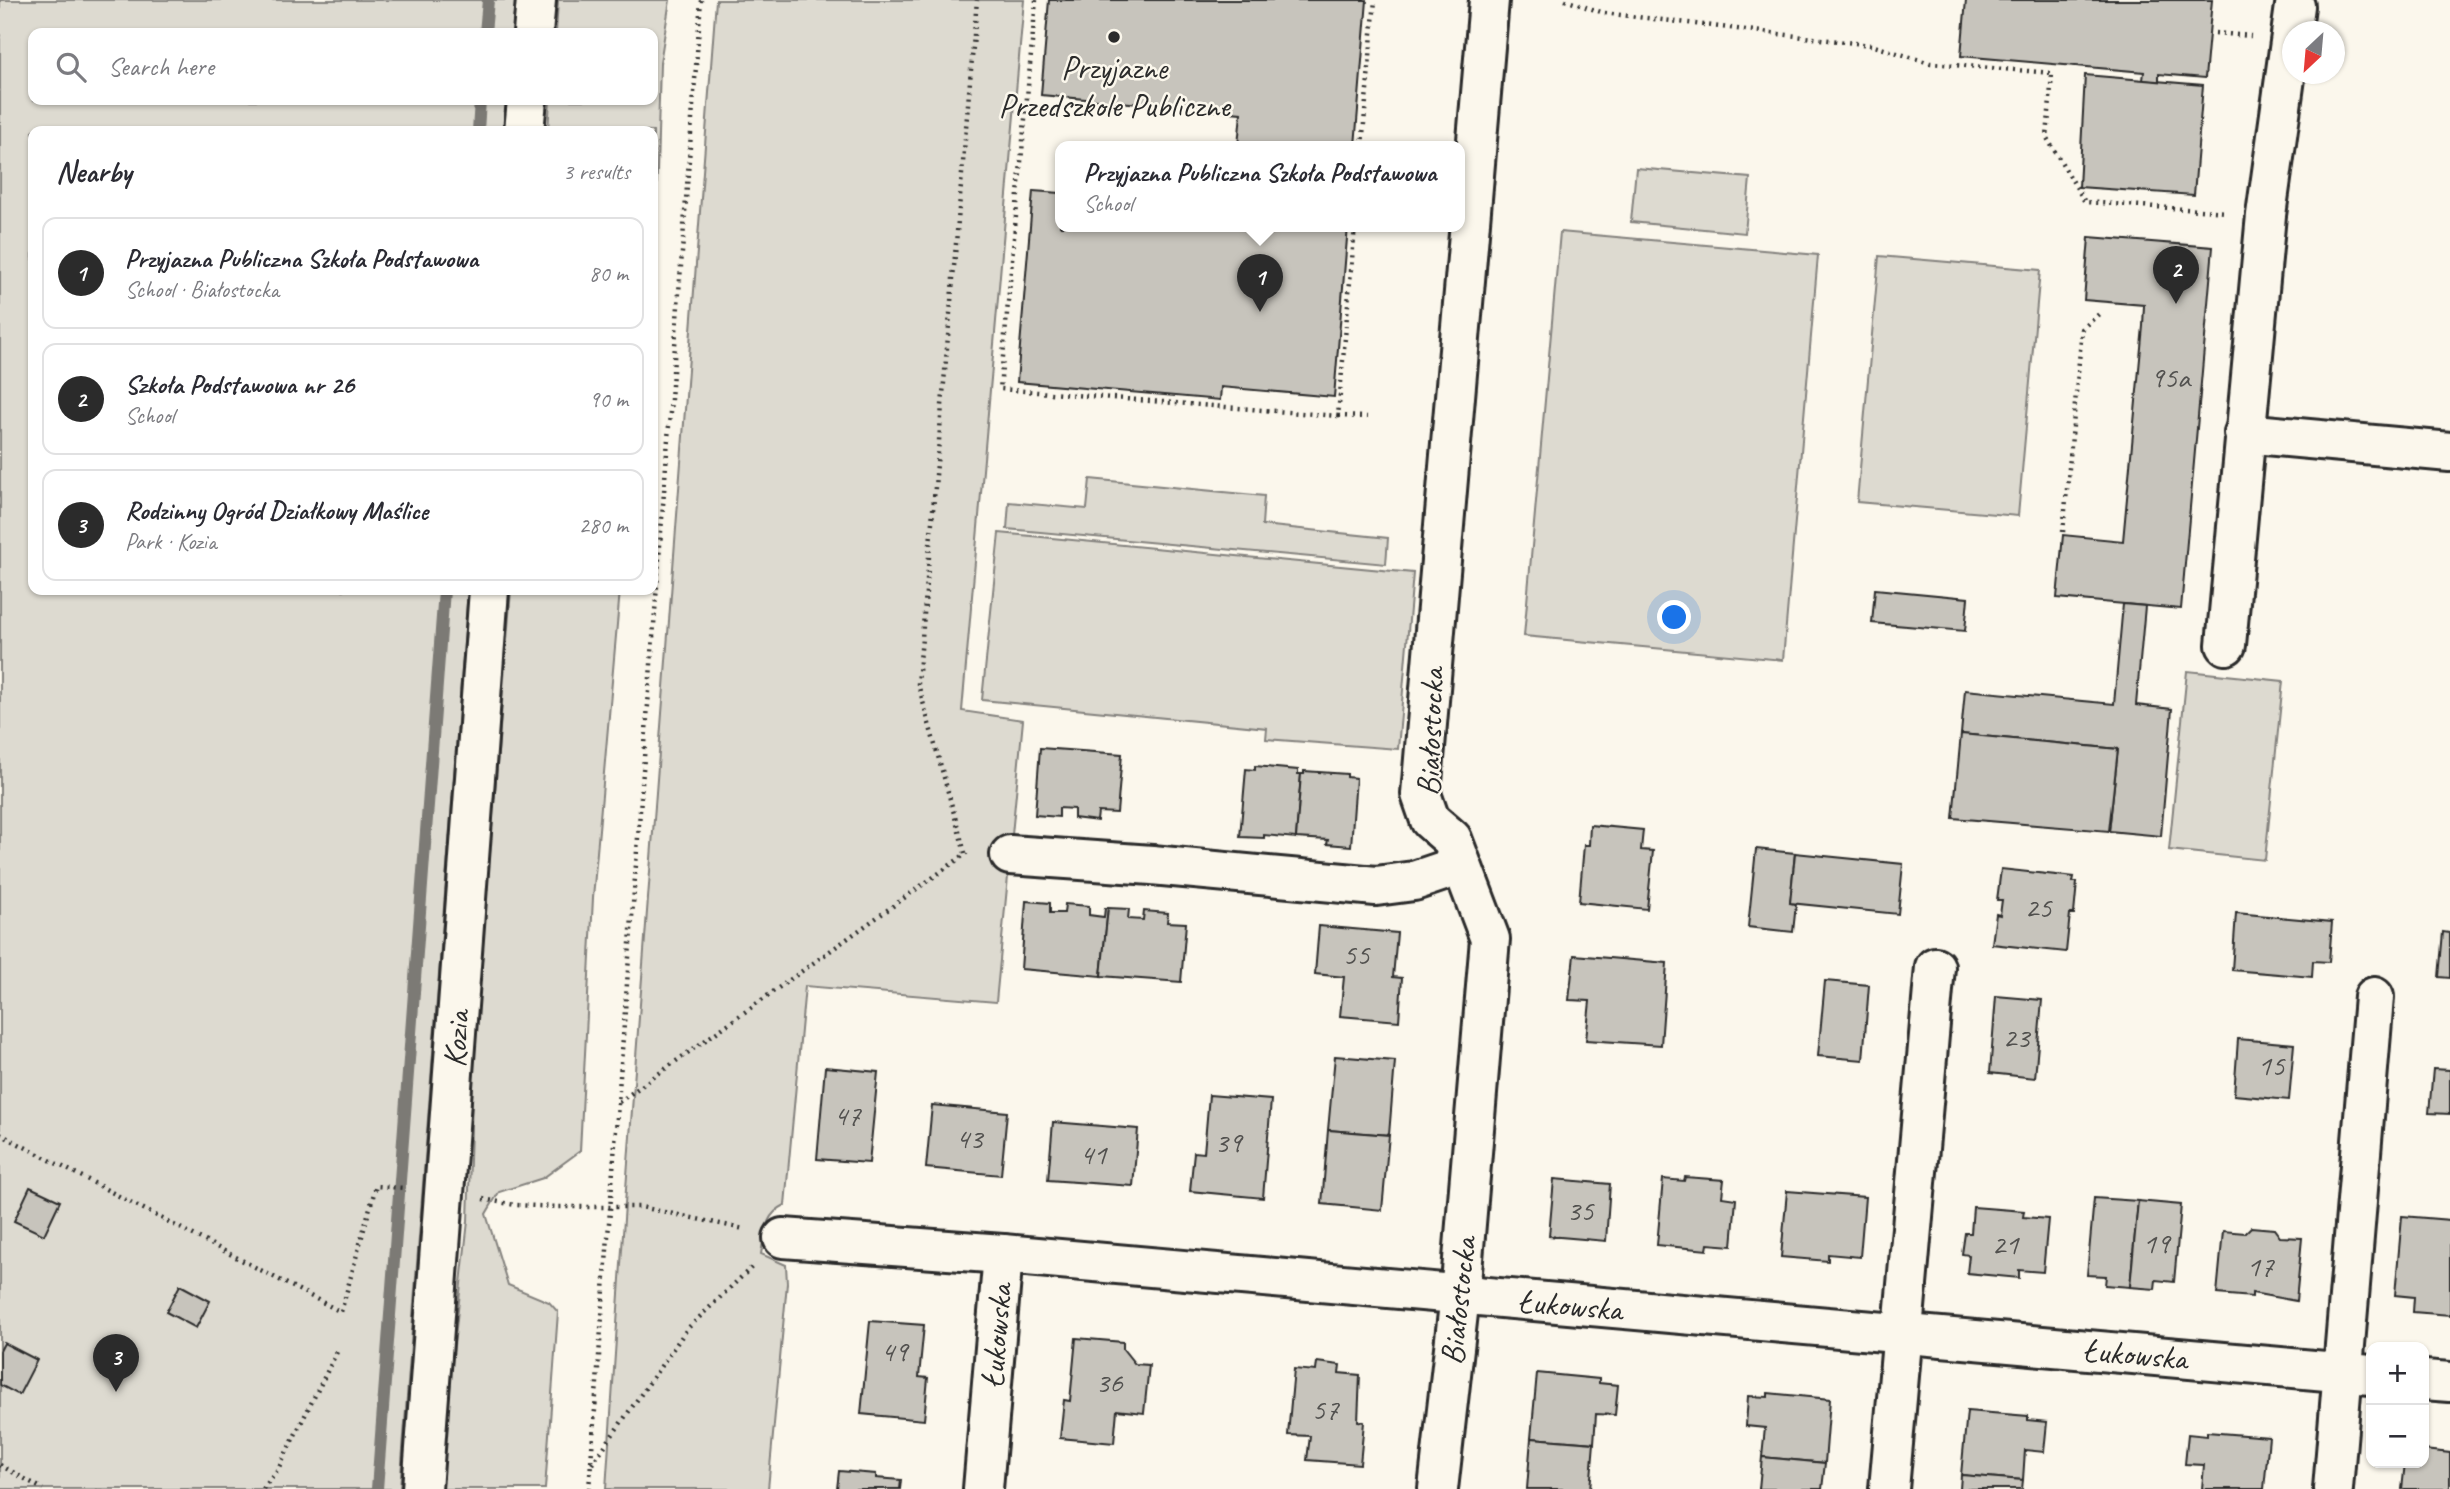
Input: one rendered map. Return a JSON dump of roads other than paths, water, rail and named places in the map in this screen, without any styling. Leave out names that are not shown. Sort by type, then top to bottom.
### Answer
[{"type":"street","points":[[533,28],[536,0]]},
{"type":"street","name":"Białostocka","points":[[1438,1489],[1460,1295],[1490,939],[1452,839],[1430,820],[1421,794],[1489,0]]},
{"type":"street","points":[[2226,645],[2266,215],[2295,6]]},
{"type":"street","points":[[524,126],[527,105]]},
{"type":"street","points":[[2244,433],[2450,452]]},
{"type":"street","name":"Kozia","points":[[422,1489],[428,1191],[488,595]]},
{"type":"street","points":[[1010,855],[1376,886],[1414,881],[1461,865]]},
{"type":"street","points":[[1889,1489],[1935,968]]},
{"type":"street","points":[[2333,1489],[2357,1374],[2374,997]]},
{"type":"street","points":[[783,1238],[1003,1254]]},
{"type":"street","name":"Łukowska","points":[[983,1489],[1003,1254],[2357,1374]]},
{"type":"street","points":[[2429,1380],[2450,1382]]},
{"type":"waterway","points":[[485,28],[488,0]]},
{"type":"waterway","points":[[478,126],[480,105]]},
{"type":"waterway","points":[[377,1489],[444,595]]},
{"type":"place","name":"Przyjazne Przedszkole Publiczne","points":[[1114,37]]},
{"type":"place","name":"Szkoła Podstawowa nr 26","points":[[2176,304]]},
{"type":"place","name":"Przyjazna Publiczna Szkoła Podstawowa","points":[[1260,312]]},
{"type":"place","name":"Rodzinny Ogród Działkowy Maślice","points":[[116,1392]]}]
